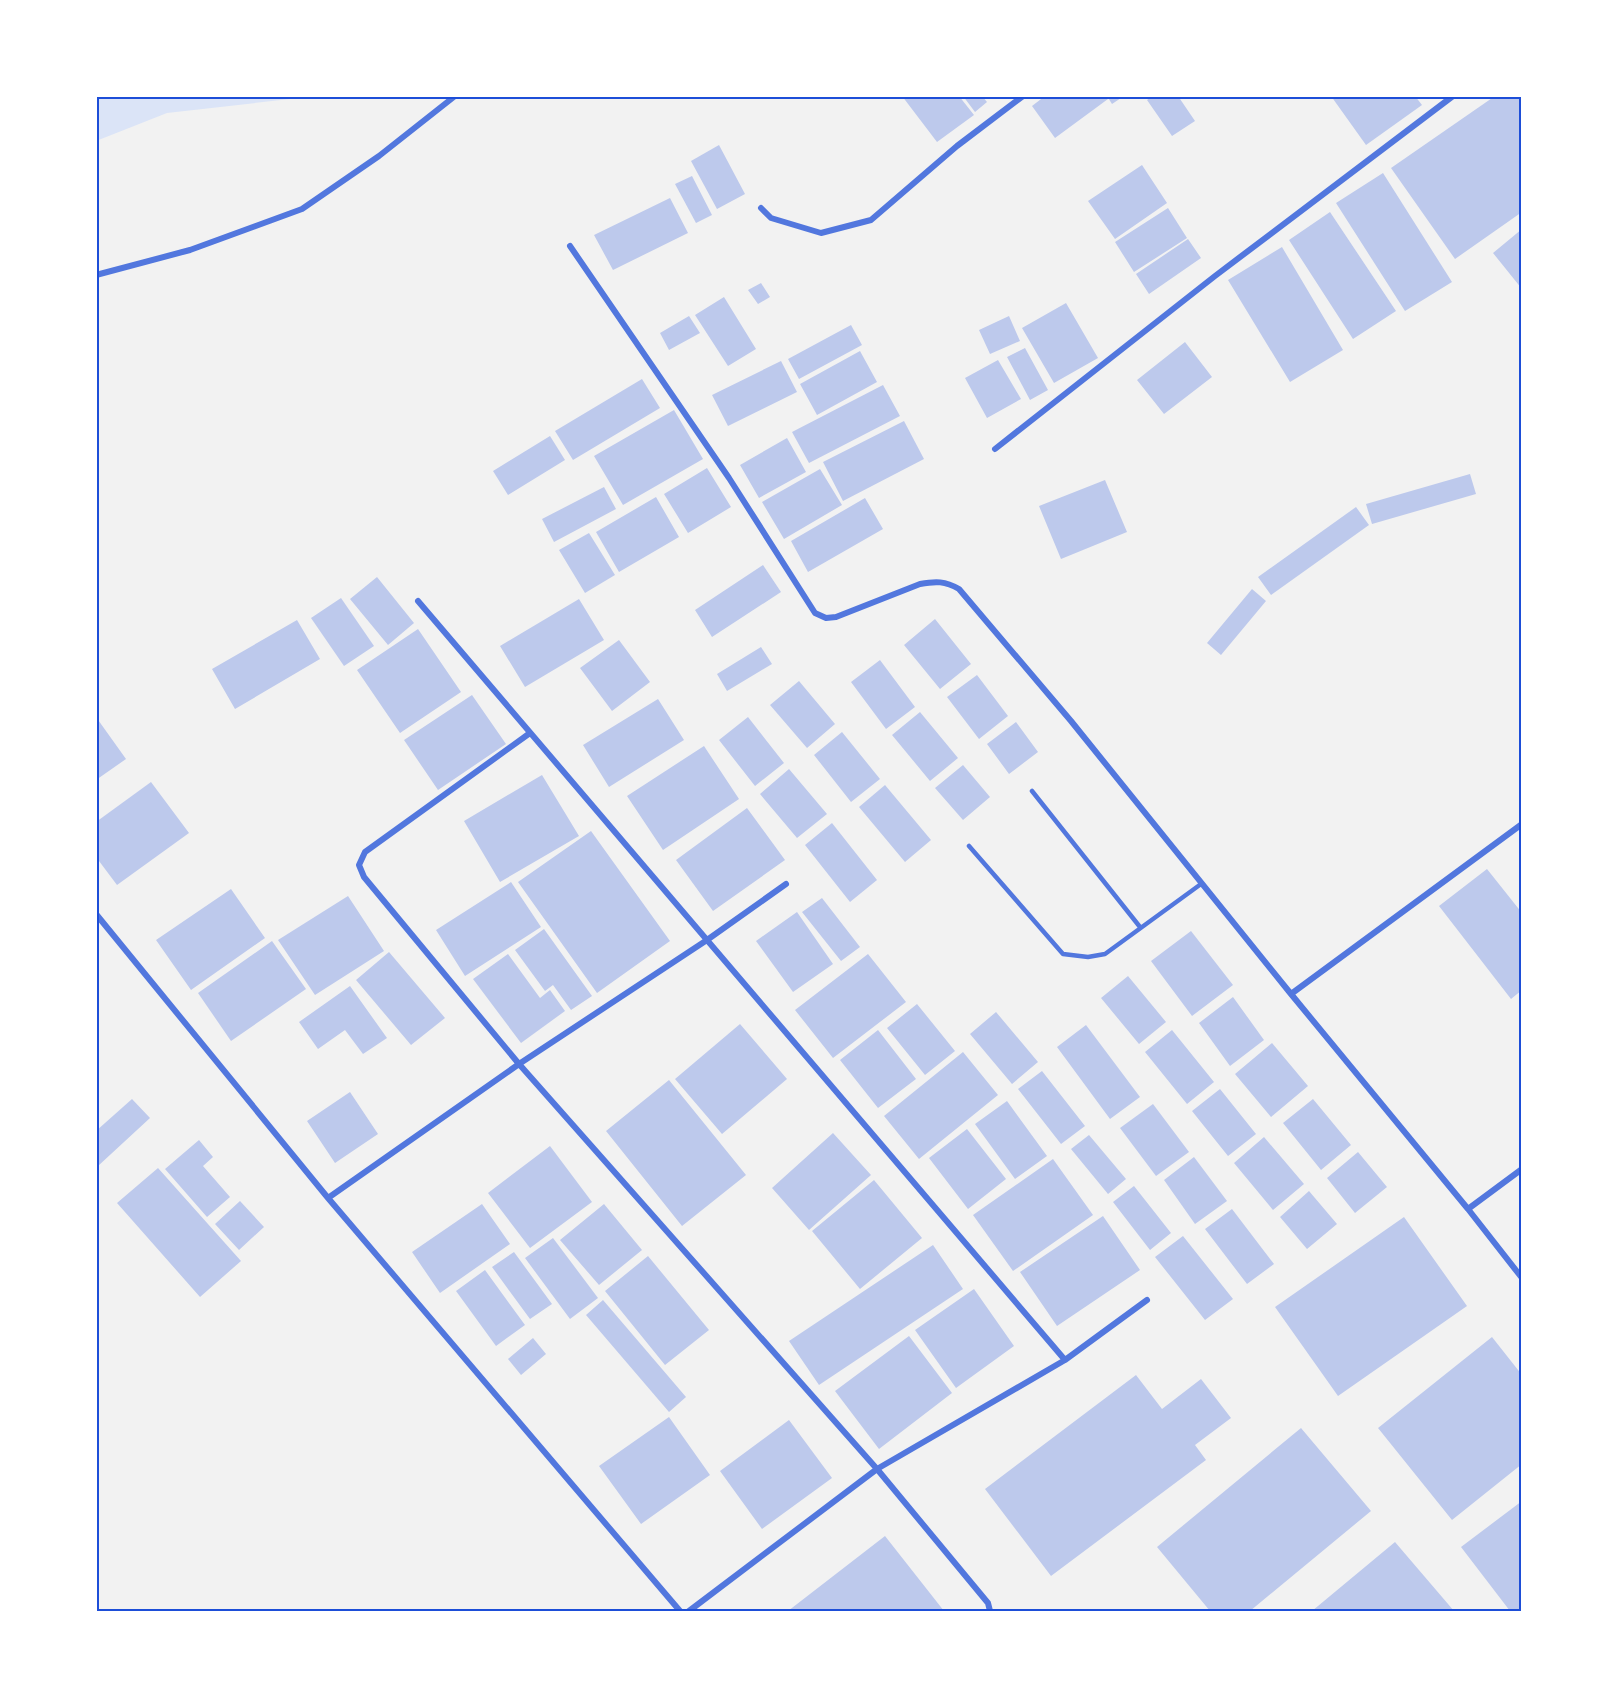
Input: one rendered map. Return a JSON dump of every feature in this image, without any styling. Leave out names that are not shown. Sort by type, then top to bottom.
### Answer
[{"type":"street","points":[[96,275],[190,250],[302,209],[379,156],[455,96]]},
{"type":"street","points":[[761,208],[771,218],[820,232],[871,220],[957,146],[1023,96]]},
{"type":"street","points":[[995,449],[1215,276],[1454,96]]},
{"type":"street","points":[[570,246],[729,478],[815,613],[826,618],[836,617],[934,581],[948,582],[959,589],[1071,721],[1522,1278]]},
{"type":"street","points":[[418,601],[1065,1360]]},
{"type":"street","points":[[530,733],[365,852],[359,865],[364,877],[519,1064],[877,1469],[988,1603],[990,1611]]},
{"type":"street","points":[[1290,994],[1522,824]]},
{"type":"street","points":[[328,1198],[519,1064],[707,940],[786,884]]},
{"type":"street","points":[[96,914],[328,1198],[680,1611]]},
{"type":"street","points":[[1468,1209],[1522,1169]]},
{"type":"street","points":[[688,1611],[877,1469],[1065,1360],[1147,1300]]},
{"type":"lane","points":[[1032,791],[1140,927]]},
{"type":"lane","points":[[969,846],[1063,954],[1088,957],[1105,954],[1201,884]]},
{"type":"shaded area","points":[[96,96],[301,96],[167,113],[96,141]]},
{"type":"building","points":[[902,96],[959,96],[974,115],[937,142]]},
{"type":"building","points":[[963,96],[982,96],[987,102],[975,112]]},
{"type":"building","points":[[1045,96],[1105,96],[1108,99],[1055,138],[1032,106]]},
{"type":"building","points":[[1107,96],[1124,96],[1112,104]]},
{"type":"building","points":[[1153,96],[1178,96],[1195,121],[1172,136],[1147,100]]},
{"type":"building","points":[[1331,96],[1415,96],[1422,105],[1366,145]]},
{"type":"building","points":[[1495,96],[1522,96],[1522,212],[1455,259],[1391,168]]},
{"type":"building","points":[[719,145],[745,194],[717,209],[691,161]]},
{"type":"building","points":[[1142,165],[1167,203],[1115,239],[1088,201]]},
{"type":"building","points":[[1383,173],[1452,282],[1405,311],[1336,203]]},
{"type":"building","points":[[692,176],[712,215],[696,223],[675,184]]},
{"type":"building","points":[[670,198],[688,233],[613,270],[594,235]]},
{"type":"building","points":[[1168,208],[1187,238],[1134,272],[1115,242]]},
{"type":"building","points":[[1330,212],[1396,311],[1353,339],[1289,240]]},
{"type":"building","points":[[1522,229],[1522,289],[1493,253]]},
{"type":"building","points":[[1188,239],[1201,258],[1149,294],[1136,274]]},
{"type":"building","points":[[1282,247],[1343,350],[1290,382],[1228,280]]},
{"type":"building","points":[[761,283],[770,297],[758,304],[748,290]]},
{"type":"building","points":[[724,297],[756,349],[728,366],[695,315]]},
{"type":"building","points":[[1066,303],[1098,358],[1054,383],[1022,328]]},
{"type":"building","points":[[689,316],[700,333],[669,350],[660,333]]},
{"type":"building","points":[[1009,316],[1020,341],[990,354],[979,330]]},
{"type":"building","points":[[851,325],[862,345],[799,379],[788,359]]},
{"type":"building","points":[[1185,342],[1212,377],[1164,414],[1137,380]]},
{"type":"building","points":[[1025,348],[1048,390],[1030,400],[1007,357]]},
{"type":"building","points":[[860,351],[877,382],[817,415],[800,384]]},
{"type":"building","points":[[998,360],[1021,399],[987,418],[965,378]]},
{"type":"building","points":[[781,361],[797,392],[728,426],[712,395]]},
{"type":"building","points":[[642,379],[660,408],[573,460],[555,431]]},
{"type":"building","points":[[883,385],[900,416],[809,463],[792,432]]},
{"type":"building","points":[[674,410],[703,459],[623,505],[594,456]]},
{"type":"building","points":[[904,421],[924,459],[843,501],[823,462]]},
{"type":"building","points":[[550,436],[565,460],[508,495],[493,471]]},
{"type":"building","points":[[787,438],[806,472],[759,498],[740,465]]},
{"type":"building","points":[[707,468],[731,507],[688,533],[664,494]]},
{"type":"building","points":[[820,469],[842,505],[784,539],[762,502]]},
{"type":"building","points":[[1470,474],[1476,494],[1372,524],[1366,504]]},
{"type":"building","points":[[1105,480],[1127,532],[1061,559],[1039,506]]},
{"type":"building","points":[[604,487],[616,509],[554,542],[542,519]]},
{"type":"building","points":[[656,497],[679,537],[619,572],[596,532]]},
{"type":"building","points":[[865,498],[883,529],[808,572],[791,541]]},
{"type":"building","points":[[1356,507],[1369,525],[1271,595],[1258,577]]},
{"type":"building","points":[[589,533],[615,575],[585,593],[559,550]]},
{"type":"building","points":[[763,565],[781,592],[712,637],[695,610]]},
{"type":"building","points":[[377,577],[414,623],[388,645],[350,599]]},
{"type":"building","points":[[1252,589],[1266,601],[1221,655],[1207,643]]},
{"type":"building","points":[[341,598],[374,646],[344,666],[311,618]]},
{"type":"building","points":[[579,599],[604,640],[525,687],[500,646]]},
{"type":"building","points":[[935,619],[971,664],[940,689],[904,645]]},
{"type":"building","points":[[297,620],[320,659],[235,709],[212,669]]},
{"type":"building","points":[[418,629],[461,692],[400,733],[357,670]]},
{"type":"building","points":[[619,640],[650,682],[612,711],[580,668]]},
{"type":"building","points":[[761,647],[772,664],[727,691],[717,674]]},
{"type":"building","points":[[880,660],[915,707],[886,729],[851,682]]},
{"type":"building","points":[[977,675],[1008,716],[979,739],[947,697]]},
{"type":"building","points":[[799,681],[835,724],[807,748],[770,705]]},
{"type":"building","points":[[472,695],[506,744],[438,790],[404,740]]},
{"type":"building","points":[[658,699],[684,740],[609,787],[583,745]]},
{"type":"building","points":[[920,712],[958,758],[930,781],[892,735]]},
{"type":"building","points":[[96,717],[126,759],[96,780]]},
{"type":"building","points":[[748,717],[784,763],[755,786],[719,740]]},
{"type":"building","points":[[1016,722],[1038,752],[1009,774],[987,744]]},
{"type":"building","points":[[842,732],[880,779],[851,802],[814,755]]},
{"type":"building","points":[[704,746],[739,799],[663,850],[627,796]]},
{"type":"building","points":[[963,765],[990,797],[963,820],[935,788]]},
{"type":"building","points":[[789,769],[827,814],[797,838],[760,794]]},
{"type":"building","points":[[542,775],[579,836],[500,882],[464,821]]},
{"type":"building","points":[[151,782],[189,833],[117,885],[96,857],[96,822]]},
{"type":"building","points":[[885,785],[931,840],[905,862],[859,807]]},
{"type":"building","points":[[747,808],[785,860],[713,911],[676,860]]},
{"type":"building","points":[[832,823],[877,880],[850,902],[805,845]]},
{"type":"building","points":[[591,831],[670,941],[597,993],[518,882]]},
{"type":"building","points":[[1487,869],[1522,913],[1522,990],[1511,999],[1439,906]]},
{"type":"building","points":[[511,882],[541,927],[465,976],[436,930]]},
{"type":"building","points":[[231,889],[265,938],[191,990],[156,940]]},
{"type":"building","points":[[348,896],[384,951],[315,995],[278,940]]},
{"type":"building","points":[[822,898],[860,947],[841,961],[802,912]]},
{"type":"building","points":[[797,912],[833,964],[793,992],[756,941]]},
{"type":"building","points":[[544,929],[592,996],[571,1010],[553,985],[545,991],[515,950]]},
{"type":"building","points":[[1191,931],[1233,985],[1192,1016],[1151,961]]},
{"type":"building","points":[[272,941],[306,989],[231,1041],[198,993]]},
{"type":"building","points":[[389,952],[445,1018],[411,1045],[356,980]]},
{"type":"building","points":[[508,954],[540,998],[550,990],[565,1011],[521,1043],[473,979]]},
{"type":"building","points":[[868,954],[906,1002],[833,1058],[795,1010]]},
{"type":"building","points":[[1128,976],[1166,1022],[1139,1044],[1101,998]]},
{"type":"building","points":[[350,986],[387,1038],[363,1054],[345,1030],[318,1049],[299,1022]]},
{"type":"building","points":[[1233,997],[1264,1040],[1230,1066],[1199,1023]]},
{"type":"building","points":[[917,1004],[955,1051],[925,1075],[887,1028]]},
{"type":"building","points":[[996,1012],[1038,1062],[1012,1084],[970,1034]]},
{"type":"building","points":[[740,1024],[787,1079],[722,1134],[675,1079]]},
{"type":"building","points":[[1086,1025],[1140,1097],[1110,1119],[1057,1047]]},
{"type":"building","points":[[878,1030],[916,1079],[878,1108],[840,1060]]},
{"type":"building","points":[[1172,1030],[1214,1082],[1187,1104],[1145,1052]]},
{"type":"building","points":[[1272,1043],[1308,1086],[1271,1117],[1235,1074]]},
{"type":"building","points":[[963,1052],[998,1095],[919,1159],[884,1116]]},
{"type":"building","points":[[1042,1071],[1085,1126],[1061,1144],[1018,1089]]},
{"type":"building","points":[[669,1080],[746,1175],[682,1226],[606,1131]]},
{"type":"building","points":[[1220,1089],[1256,1134],[1228,1156],[1192,1111]]},
{"type":"building","points":[[350,1092],[378,1134],[335,1163],[307,1121]]},
{"type":"building","points":[[132,1099],[150,1118],[98,1166],[96,1164],[96,1131]]},
{"type":"building","points":[[1313,1099],[1351,1145],[1321,1170],[1283,1123]]},
{"type":"building","points":[[1007,1101],[1047,1156],[1015,1179],[975,1124]]},
{"type":"building","points":[[1153,1104],[1189,1152],[1156,1176],[1120,1128]]},
{"type":"building","points":[[967,1129],[1006,1179],[968,1209],[929,1158]]},
{"type":"building","points":[[833,1133],[871,1175],[809,1230],[772,1188]]},
{"type":"building","points":[[1089,1135],[1126,1179],[1108,1194],[1071,1149]]},
{"type":"building","points":[[1264,1137],[1304,1184],[1273,1210],[1234,1163]]},
{"type":"building","points":[[199,1140],[213,1157],[203,1166],[230,1197],[207,1217],[165,1169]]},
{"type":"building","points":[[550,1146],[592,1202],[530,1248],[488,1193]]},
{"type":"building","points":[[1358,1152],[1387,1187],[1355,1213],[1327,1178]]},
{"type":"building","points":[[1194,1157],[1227,1201],[1195,1224],[1164,1180]]},
{"type":"building","points":[[1053,1159],[1093,1215],[1013,1271],[973,1215]]},
{"type":"building","points":[[158,1168],[241,1261],[200,1297],[117,1203]]},
{"type":"building","points":[[874,1180],[922,1238],[860,1289],[812,1231]]},
{"type":"building","points":[[1134,1186],[1171,1233],[1150,1250],[1113,1202]]},
{"type":"building","points":[[1309,1191],[1337,1224],[1307,1249],[1280,1217]]},
{"type":"building","points":[[240,1201],[264,1227],[239,1250],[215,1224]]},
{"type":"building","points":[[482,1204],[510,1244],[440,1293],[412,1252]]},
{"type":"building","points":[[604,1204],[642,1250],[599,1285],[560,1240]]},
{"type":"building","points":[[1232,1209],[1274,1264],[1247,1284],[1205,1229]]},
{"type":"building","points":[[1103,1216],[1140,1270],[1057,1326],[1020,1272]]},
{"type":"building","points":[[1404,1217],[1467,1306],[1338,1396],[1275,1307]]},
{"type":"building","points":[[1183,1236],[1233,1299],[1205,1320],[1155,1257]]},
{"type":"building","points":[[553,1238],[598,1298],[570,1319],[525,1258]]},
{"type":"building","points":[[933,1245],[963,1289],[819,1385],[789,1341]]},
{"type":"building","points":[[514,1252],[552,1304],[530,1319],[492,1267]]},
{"type":"building","points":[[648,1256],[709,1330],[665,1365],[605,1291]]},
{"type":"building","points":[[485,1270],[525,1325],[496,1346],[456,1291]]},
{"type":"building","points":[[974,1289],[1014,1346],[956,1388],[915,1330]]},
{"type":"building","points":[[603,1300],[686,1397],[669,1412],[586,1315]]},
{"type":"building","points":[[909,1336],[952,1393],[879,1449],[835,1391]]},
{"type":"building","points":[[1492,1337],[1522,1375],[1522,1464],[1452,1520],[1378,1428]]},
{"type":"building","points":[[533,1338],[546,1354],[521,1375],[508,1359]]},
{"type":"building","points":[[1136,1375],[1162,1409],[1201,1379],[1231,1418],[1195,1445],[1206,1460],[1051,1576],[985,1489]]},
{"type":"building","points":[[669,1417],[710,1475],[641,1524],[599,1466]]},
{"type":"building","points":[[789,1420],[832,1478],[762,1529],[720,1471]]},
{"type":"building","points":[[1301,1428],[1371,1511],[1250,1611],[1210,1611],[1157,1547]]},
{"type":"building","points":[[1522,1501],[1522,1611],[1510,1611],[1461,1547]]},
{"type":"building","points":[[885,1536],[944,1611],[788,1611]]},
{"type":"building","points":[[1395,1542],[1454,1611],[1312,1611]]}]
